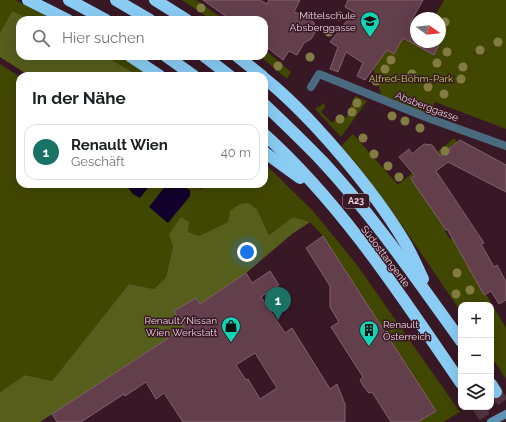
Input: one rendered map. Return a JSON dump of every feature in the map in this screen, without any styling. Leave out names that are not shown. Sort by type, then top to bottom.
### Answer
[{"type":"highway","points":[[28,0],[60,16]]},
{"type":"highway","points":[[69,0],[99,16]]},
{"type":"highway","points":[[116,0],[143,16]]},
{"type":"highway","points":[[155,0],[181,16]]},
{"type":"highway","points":[[136,60],[154,72]]},
{"type":"highway","points":[[172,60],[188,72]]},
{"type":"highway","points":[[209,60],[225,72]]},
{"type":"highway","points":[[242,60],[257,72]]},
{"type":"highway","points":[[268,82],[299,110],[328,141],[366,186],[389,217],[408,248],[437,307]]},
{"type":"highway","name":"Südosttangente","points":[[268,108],[324,163],[347,190],[390,243],[459,338]]},
{"type":"highway","name":"Südosttangente","points":[[268,138],[306,176],[356,235],[458,379]]},
{"type":"highway","points":[[268,155],[320,193]]},
{"type":"main road","points":[[491,422],[506,414]]},
{"type":"street","name":"Absberggasse","points":[[311,87],[319,74],[428,118],[506,146]]},
{"type":"green space","points":[[0,0],[15,0],[47,16],[24,16],[12,11],[0,33]]},
{"type":"green space","points":[[182,0],[196,0],[219,16],[206,16]]},
{"type":"green space","name":"Alfred-Böhm-Park","points":[[444,0],[506,0],[506,129],[435,102],[428,118],[383,100],[373,69],[387,50],[394,53],[403,38],[410,42],[410,48],[422,48],[429,52],[433,48],[446,48],[446,12],[437,12]]},
{"type":"green space","points":[[12,11],[24,16],[16,16],[16,60],[111,60],[133,72],[24,72],[0,57],[0,33]]},
{"type":"green space","points":[[268,52],[291,72],[287,79],[265,60],[268,60]]},
{"type":"green space","points":[[111,60],[127,60],[146,72],[133,72]]},
{"type":"green space","points":[[0,64],[16,74],[16,188],[199,188],[202,190],[203,188],[268,188],[268,167],[313,211],[357,265],[460,412],[443,422],[418,422],[436,411],[323,236],[310,222],[293,217],[269,235],[257,209],[199,236],[188,232],[173,246],[166,277],[154,289],[129,284],[52,381],[25,375],[0,392]]},
{"type":"green space","points":[[355,96],[367,101],[341,137],[316,110],[316,108],[321,106],[322,103],[325,105],[321,112],[332,123],[340,116],[346,118]]},
{"type":"green space","points":[[353,134],[398,185],[454,138],[457,142],[416,179],[414,176],[411,178],[446,230],[445,231],[450,239],[454,237],[453,240],[484,295],[486,294],[491,302],[458,302],[458,308],[388,206],[341,146]]},
{"type":"green space","points":[[248,203],[257,209],[269,235],[293,217],[310,222],[292,234],[246,273],[200,304],[184,328],[40,422],[0,422],[0,392],[25,375],[52,381],[129,284],[154,289],[166,277],[173,246],[169,234],[181,217],[189,222],[188,232],[199,236],[228,222],[230,211],[240,204]]},
{"type":"green space","points":[[494,308],[506,328],[506,379],[494,361]]},
{"type":"shaded area","points":[[128,188],[148,188],[140,198],[133,194]]},
{"type":"shaded area","points":[[164,188],[186,188],[190,190],[190,196],[168,223],[149,207]]},
{"type":"building","points":[[203,0],[260,0],[267,4],[269,0],[300,0],[294,12],[310,18],[314,23],[315,33],[311,39],[304,43],[297,55],[289,51],[283,60],[268,48],[268,16],[225,16]]},
{"type":"building","points":[[348,0],[423,0],[416,12],[410,12],[410,42],[403,38],[394,54],[387,50],[365,80],[357,76],[363,63],[346,52],[338,72],[330,69],[338,47],[330,42],[354,12],[345,7]]},
{"type":"building","points":[[421,48],[437,48],[434,55]]},
{"type":"building","points":[[460,140],[506,165],[506,192],[448,162],[436,171],[484,243],[481,244],[494,267],[497,265],[506,282],[506,300],[499,304],[491,291],[484,295],[447,229],[446,230],[413,182],[411,178],[415,176],[399,157],[409,149],[412,154],[424,144],[432,145],[440,156]]},
{"type":"building","name":"Renault Österreich","points":[[323,236],[436,411],[418,422],[391,422],[372,392],[369,393],[364,387],[360,380],[363,377],[331,327],[339,322],[330,307],[330,286],[306,248]]},
{"type":"building","name":"Renault/Nissan Wien Werkstatt","points":[[270,271],[279,285],[261,297],[285,333],[292,328],[330,389],[337,384],[345,404],[345,422],[183,422],[164,393],[156,399],[146,382],[125,396],[124,394],[81,422],[57,422],[52,414],[184,328],[174,311],[196,298],[200,304],[246,273],[252,283]],"holes":[[[255,353],[277,388],[260,399],[248,379],[246,380],[236,365]]]},
{"type":"tunnel","points":[[496,392],[506,406]]},
{"type":"tunnel","points":[[480,410],[488,422]]},
{"type":"place","name":"Mittelschule Absberggasse","points":[[370,38]]},
{"type":"place","name":"Renault Wien","points":[[278,320]]},
{"type":"place","name":"Renault/Nissan Wien Werkstatt","points":[[231,343]]},
{"type":"place","name":"Renault Österreich","points":[[369,347]]}]
